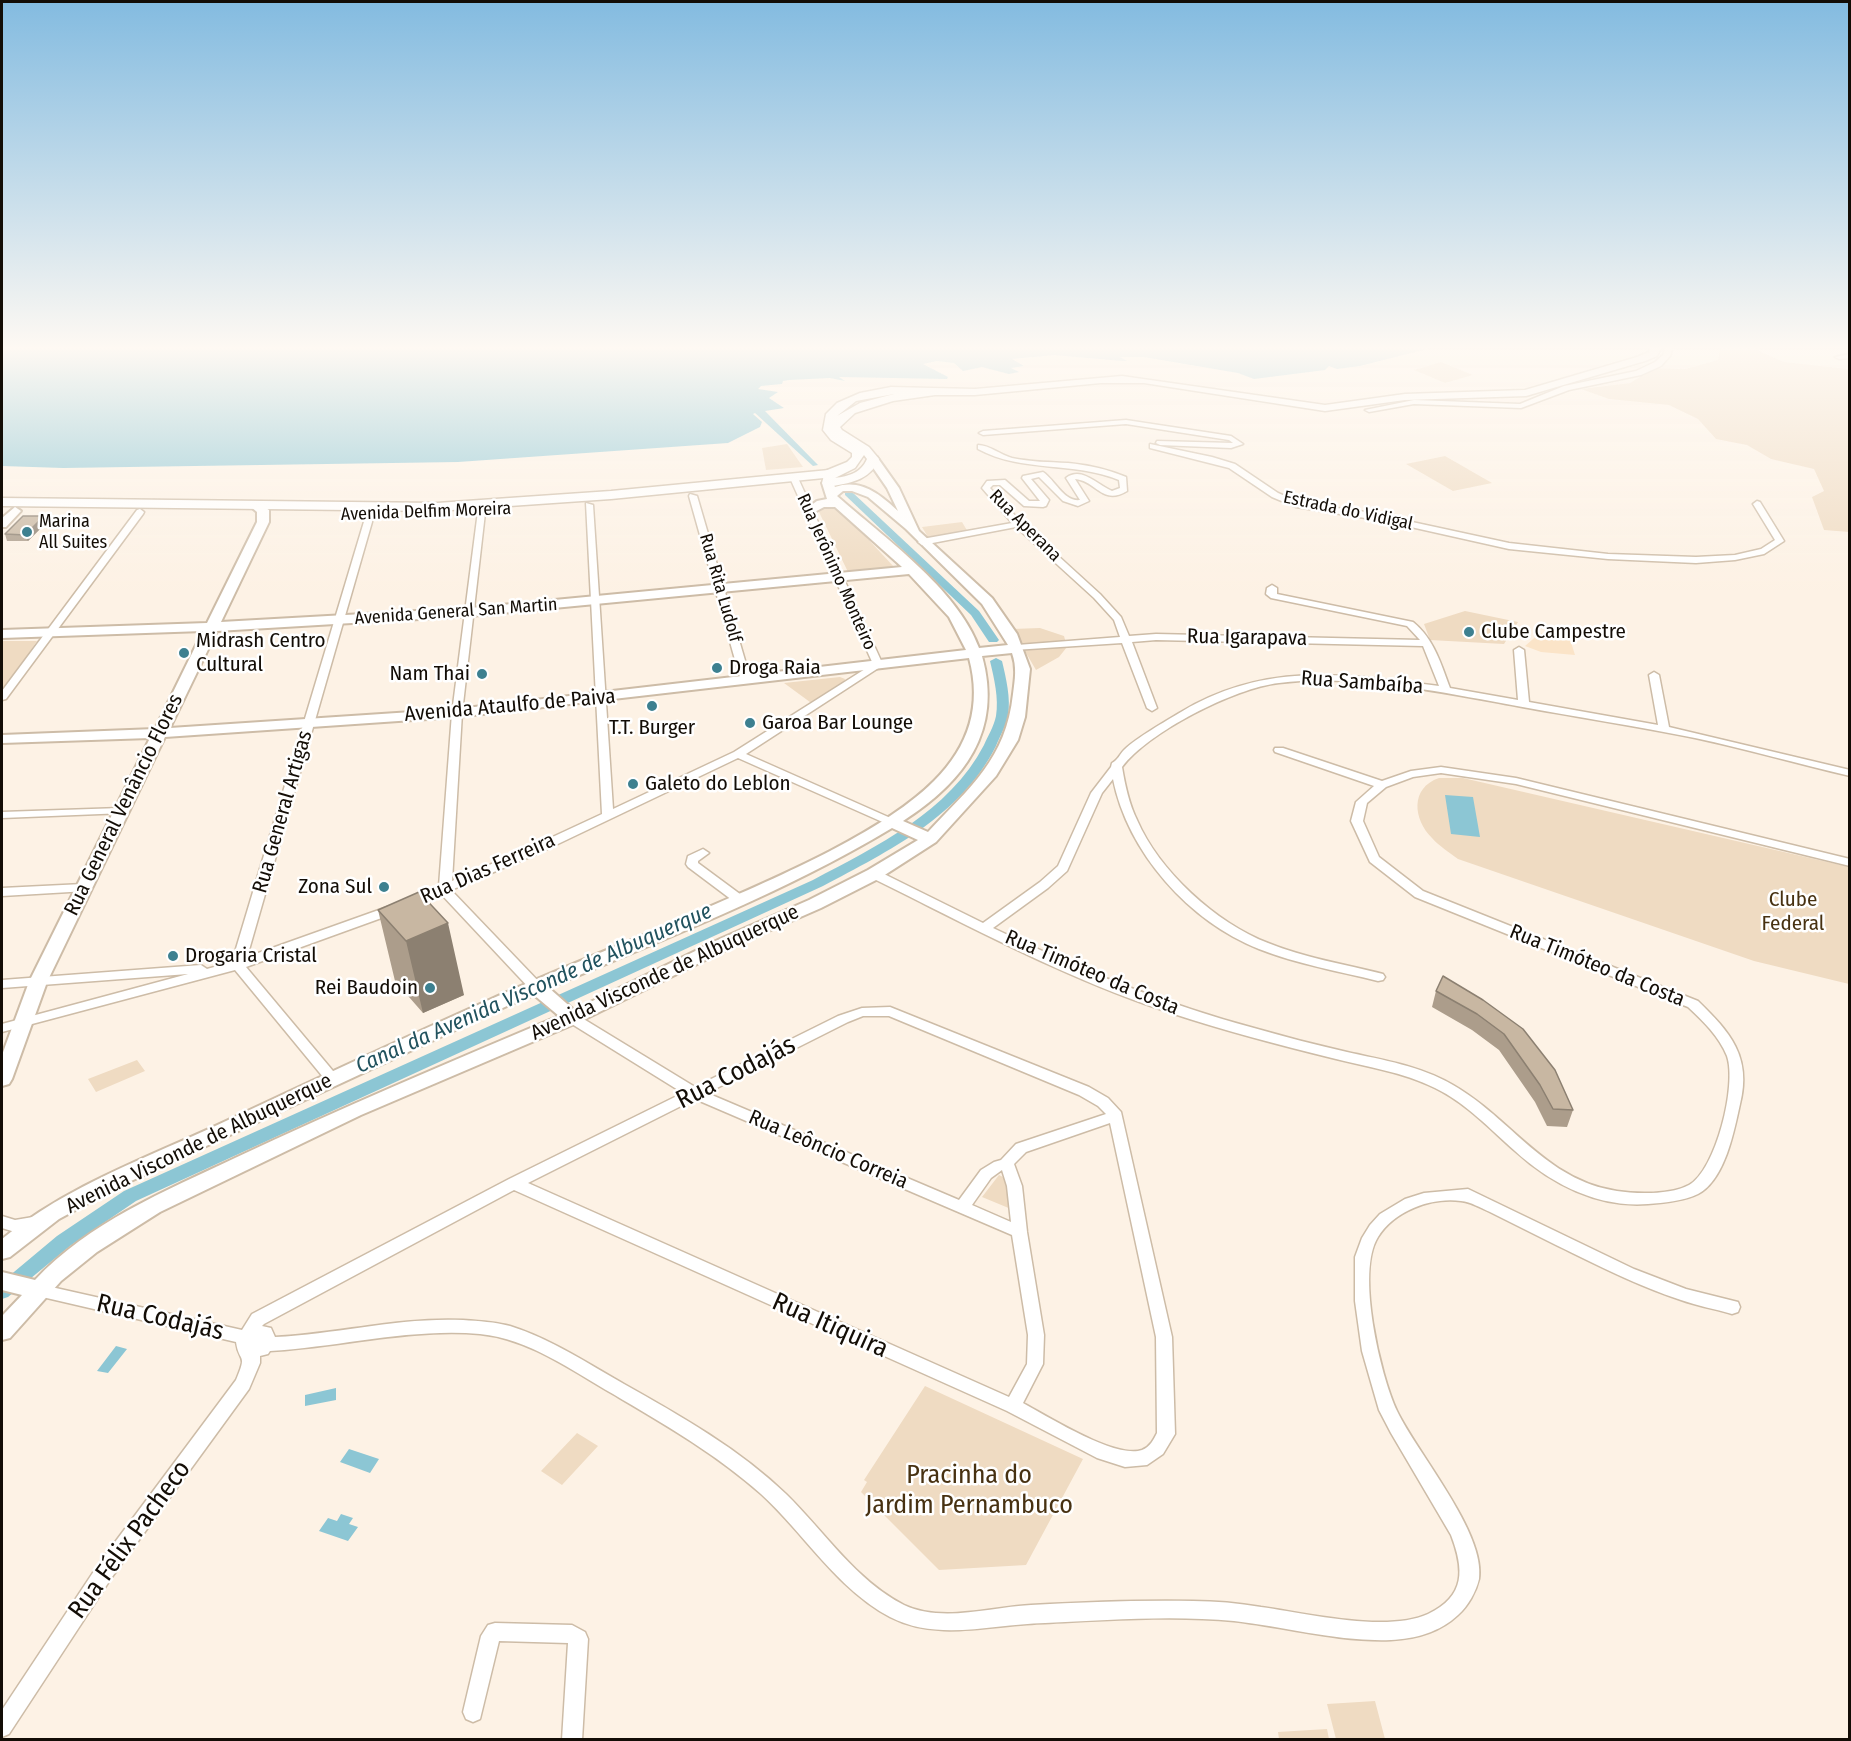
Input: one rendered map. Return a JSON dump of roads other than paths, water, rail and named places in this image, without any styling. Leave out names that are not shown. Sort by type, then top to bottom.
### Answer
[{"type":"highway","name":"Avenida Delfim Moreira","points":[[6,508],[94,507],[110,504],[370,515],[481,513],[693,496],[796,482]]},
{"type":"highway","name":"Avenida Delfim Moreira","points":[[6,508],[140,513],[472,505],[796,482],[828,483]]},
{"type":"main road","points":[[828,427],[829,432],[858,452],[858,458],[828,483]]},
{"type":"main road","points":[[834,427],[839,435],[869,453],[873,459]]},
{"type":"main road","name":"Avenida Delfim Moreira","points":[[828,483],[849,480],[866,471],[873,459]]},
{"type":"main road","name":"Avenida Visconde de Albuquerque","points":[[2,1331],[38,1290],[89,1246],[153,1206],[354,1110],[572,1018],[874,874],[930,839],[991,773],[1011,740],[1022,688],[1023,669],[1013,641],[987,601],[918,537],[893,488],[873,459]]},
{"type":"main road","points":[[828,483],[863,488],[918,537]]},
{"type":"main road","name":"Avenida Visconde de Albuquerque","points":[[3,1244],[40,1221],[110,1184],[536,987],[740,900],[847,848],[891,822],[919,802],[943,780],[969,744],[980,718],[982,702],[975,653],[955,615],[838,503],[828,483]]},
{"type":"main road","points":[[809,511],[821,503],[838,503]]},
{"type":"main road","points":[[2,524],[6,508]]},
{"type":"main road","name":"Rua General Venâncio Flores","points":[[2,1079],[11,1026],[38,982],[211,627],[260,510]]},
{"type":"main road","name":"Avenida General San Martin","points":[[2,634],[211,627],[470,612],[595,602],[910,570]]},
{"type":"main road","points":[[944,657],[967,637],[979,644],[1013,641]]},
{"type":"main road","name":"Avenida Ataulfo de Paiva","points":[[2,739],[159,733],[457,712],[602,698],[975,653],[1013,641]]},
{"type":"main road","points":[[891,822],[930,839]]},
{"type":"main road","points":[[536,987],[572,1018]]},
{"type":"main road","points":[[2,1281],[38,1290]]},
{"type":"street","name":"Estrada do Vidigal","points":[[982,433],[1057,427]]},
{"type":"street","name":"Estrada do Vidigal","points":[[1160,427],[1231,438],[1239,444],[1231,446],[1157,443],[1153,446],[1201,456],[1234,467],[1278,497],[1294,504],[1367,515],[1510,546],[1587,555],[1684,560],[1743,558],[1776,549],[1780,542],[1757,504]]},
{"type":"street","name":"Rua Aperana","points":[[981,447],[1008,459],[1095,469],[1115,475],[1125,483],[1121,492],[1102,492],[1087,477],[1075,476],[1070,478],[1085,501],[1074,503],[1067,501],[1045,477],[1029,475],[1027,480],[1046,500],[1038,505],[1021,501],[1002,482],[987,484],[987,491],[1018,524],[1102,601],[1118,619],[1152,708]]},
{"type":"street","name":"Rua Jerônimo Monteiro","points":[[796,482],[878,665]]},
{"type":"street","name":"Rua Rita Ludolf","points":[[693,496],[746,681]]},
{"type":"street","points":[[590,505],[608,814]]},
{"type":"street","points":[[2,697],[140,513]]},
{"type":"street","points":[[481,513],[457,712],[445,891],[536,987]]},
{"type":"street","name":"Rua General Artigas","points":[[238,966],[370,515]]},
{"type":"street","points":[[918,537],[1018,524]]},
{"type":"street","points":[[1272,588],[1271,594],[1274,596],[1410,624],[1417,628],[1446,690]]},
{"type":"street","name":"Rua Igarapava","points":[[1013,641],[1232,637],[1426,643]]},
{"type":"street","points":[[1519,650],[1524,704]]},
{"type":"street","name":"Rua Dias Ferreira","points":[[11,1026],[238,966],[445,891],[738,754],[878,665]]},
{"type":"street","points":[[1654,675],[1664,729],[1850,773]]},
{"type":"street","name":"Rua Sambaíba","points":[[985,927],[1044,885],[1063,868],[1085,816],[1116,765],[1128,752],[1185,714],[1217,697],[1248,686],[1275,680],[1328,678],[1392,682],[1664,729]]},
{"type":"street","points":[[1279,750],[1382,785]]},
{"type":"street","points":[[738,754],[891,822]]},
{"type":"street","points":[[1116,765],[1122,794],[1139,835],[1151,854],[1185,892],[1212,915],[1235,933],[1262,946],[1378,977]]},
{"type":"street","name":"Rua Timóteo da Costa","points":[[874,874],[1144,1000],[1258,1035],[1408,1072],[1443,1086],[1462,1097],[1498,1125],[1545,1168],[1578,1186],[1619,1197],[1659,1198],[1695,1188],[1716,1164],[1738,1084],[1732,1049],[1715,1024],[1694,1004],[1649,984],[1419,894],[1374,859],[1357,821],[1362,802],[1382,785],[1411,774],[1440,770],[1470,773],[1516,781],[1850,863]]},
{"type":"street","points":[[2,815],[121,811]]},
{"type":"street","points":[[703,853],[692,859],[692,864],[740,900]]},
{"type":"street","points":[[2,891],[83,888]]},
{"type":"street","points":[[2,984],[238,966],[333,1080]]},
{"type":"street","name":"Rua Codajás","points":[[38,1290],[255,1345],[258,1319],[514,1183],[696,1095],[843,1019],[877,1009],[903,1015],[1084,1091],[1103,1102],[1116,1116]]},
{"type":"street","name":"Rua Leôncio Correia","points":[[572,1018],[696,1095],[1019,1232]]},
{"type":"street","points":[[962,1207],[989,1171],[996,1166],[1006,1164],[1021,1148],[1116,1116]]},
{"type":"street","name":"Rua Itiquira","points":[[514,1183],[1013,1406],[1103,1453],[1125,1459],[1147,1457],[1157,1449],[1166,1434],[1164,1337],[1116,1116]]},
{"type":"street","points":[[1006,1164],[1011,1170],[1014,1181],[1019,1232],[1036,1335],[1035,1364],[1013,1406]]},
{"type":"street","points":[[255,1345],[292,1343],[402,1327],[445,1326],[509,1333],[563,1357],[679,1424],[745,1467],[811,1530],[869,1594],[891,1608],[916,1619],[958,1621],[1028,1614],[1200,1610],[1367,1630],[1426,1627],[1449,1613],[1466,1593],[1470,1574],[1460,1533],[1388,1410],[1376,1374],[1361,1285],[1365,1244],[1384,1219],[1422,1198],[1447,1194],[1468,1195],[1628,1273],[1684,1295],[1732,1307]]},
{"type":"street","points":[[2,1222],[15,1226],[40,1221]]},
{"type":"street","name":"Rua Félix Pacheco","points":[[2,1727],[105,1570],[243,1384],[252,1362],[255,1345]]},
{"type":"street","points":[[473,1712],[491,1636],[495,1632],[572,1634],[578,1639],[572,1740]]},
{"type":"water","points":[[2,427],[760,427],[728,443],[458,462],[63,468],[2,466]]},
{"type":"water","points":[[771,427],[781,427],[818,465],[813,466]]},
{"type":"water","points":[[1445,795],[1473,797],[1480,837],[1451,834]]},
{"type":"water","points":[[116,1346],[127,1349],[108,1373],[97,1371]]},
{"type":"water","points":[[336,1388],[336,1400],[305,1406],[305,1395]]},
{"type":"water","points":[[349,1449],[379,1459],[370,1473],[340,1462]]},
{"type":"water","points":[[341,1514],[353,1518],[349,1524],[358,1527],[348,1541],[319,1531],[328,1518],[337,1521]]},
{"type":"waterway","points":[[848,493],[975,613],[993,640]]},
{"type":"waterway","name":"Canal da Avenida Visconde de Albuquerque","points":[[2,1292],[63,1241],[130,1196],[818,883],[895,840],[943,806],[964,785],[981,763],[1002,715],[1002,694],[996,661]]},
{"type":"place","name":"Marina All Suites","points":[[27,532]]},
{"type":"place","name":"Clube Campestre","points":[[1469,632]]},
{"type":"place","name":"Midrash Centro Cultural","points":[[184,653]]},
{"type":"place","name":"Droga Raia","points":[[717,668]]},
{"type":"place","name":"Nam Thai","points":[[482,674]]},
{"type":"place","name":"T.T. Burger","points":[[652,706]]},
{"type":"place","name":"Garoa Bar Lounge","points":[[750,723]]},
{"type":"place","name":"Galeto do Leblon","points":[[633,784]]},
{"type":"place","name":"Zona Sul","points":[[384,887]]},
{"type":"place","name":"Drogaria Cristal","points":[[173,956]]},
{"type":"place","name":"Rei Baudoin","points":[[430,988]]},
{"type":"park label","name":"Clube Federal","points":[[1793,912]]},
{"type":"park label","name":"Pracinha do Jardim Pernambuco","points":[[969,1491]]}]
